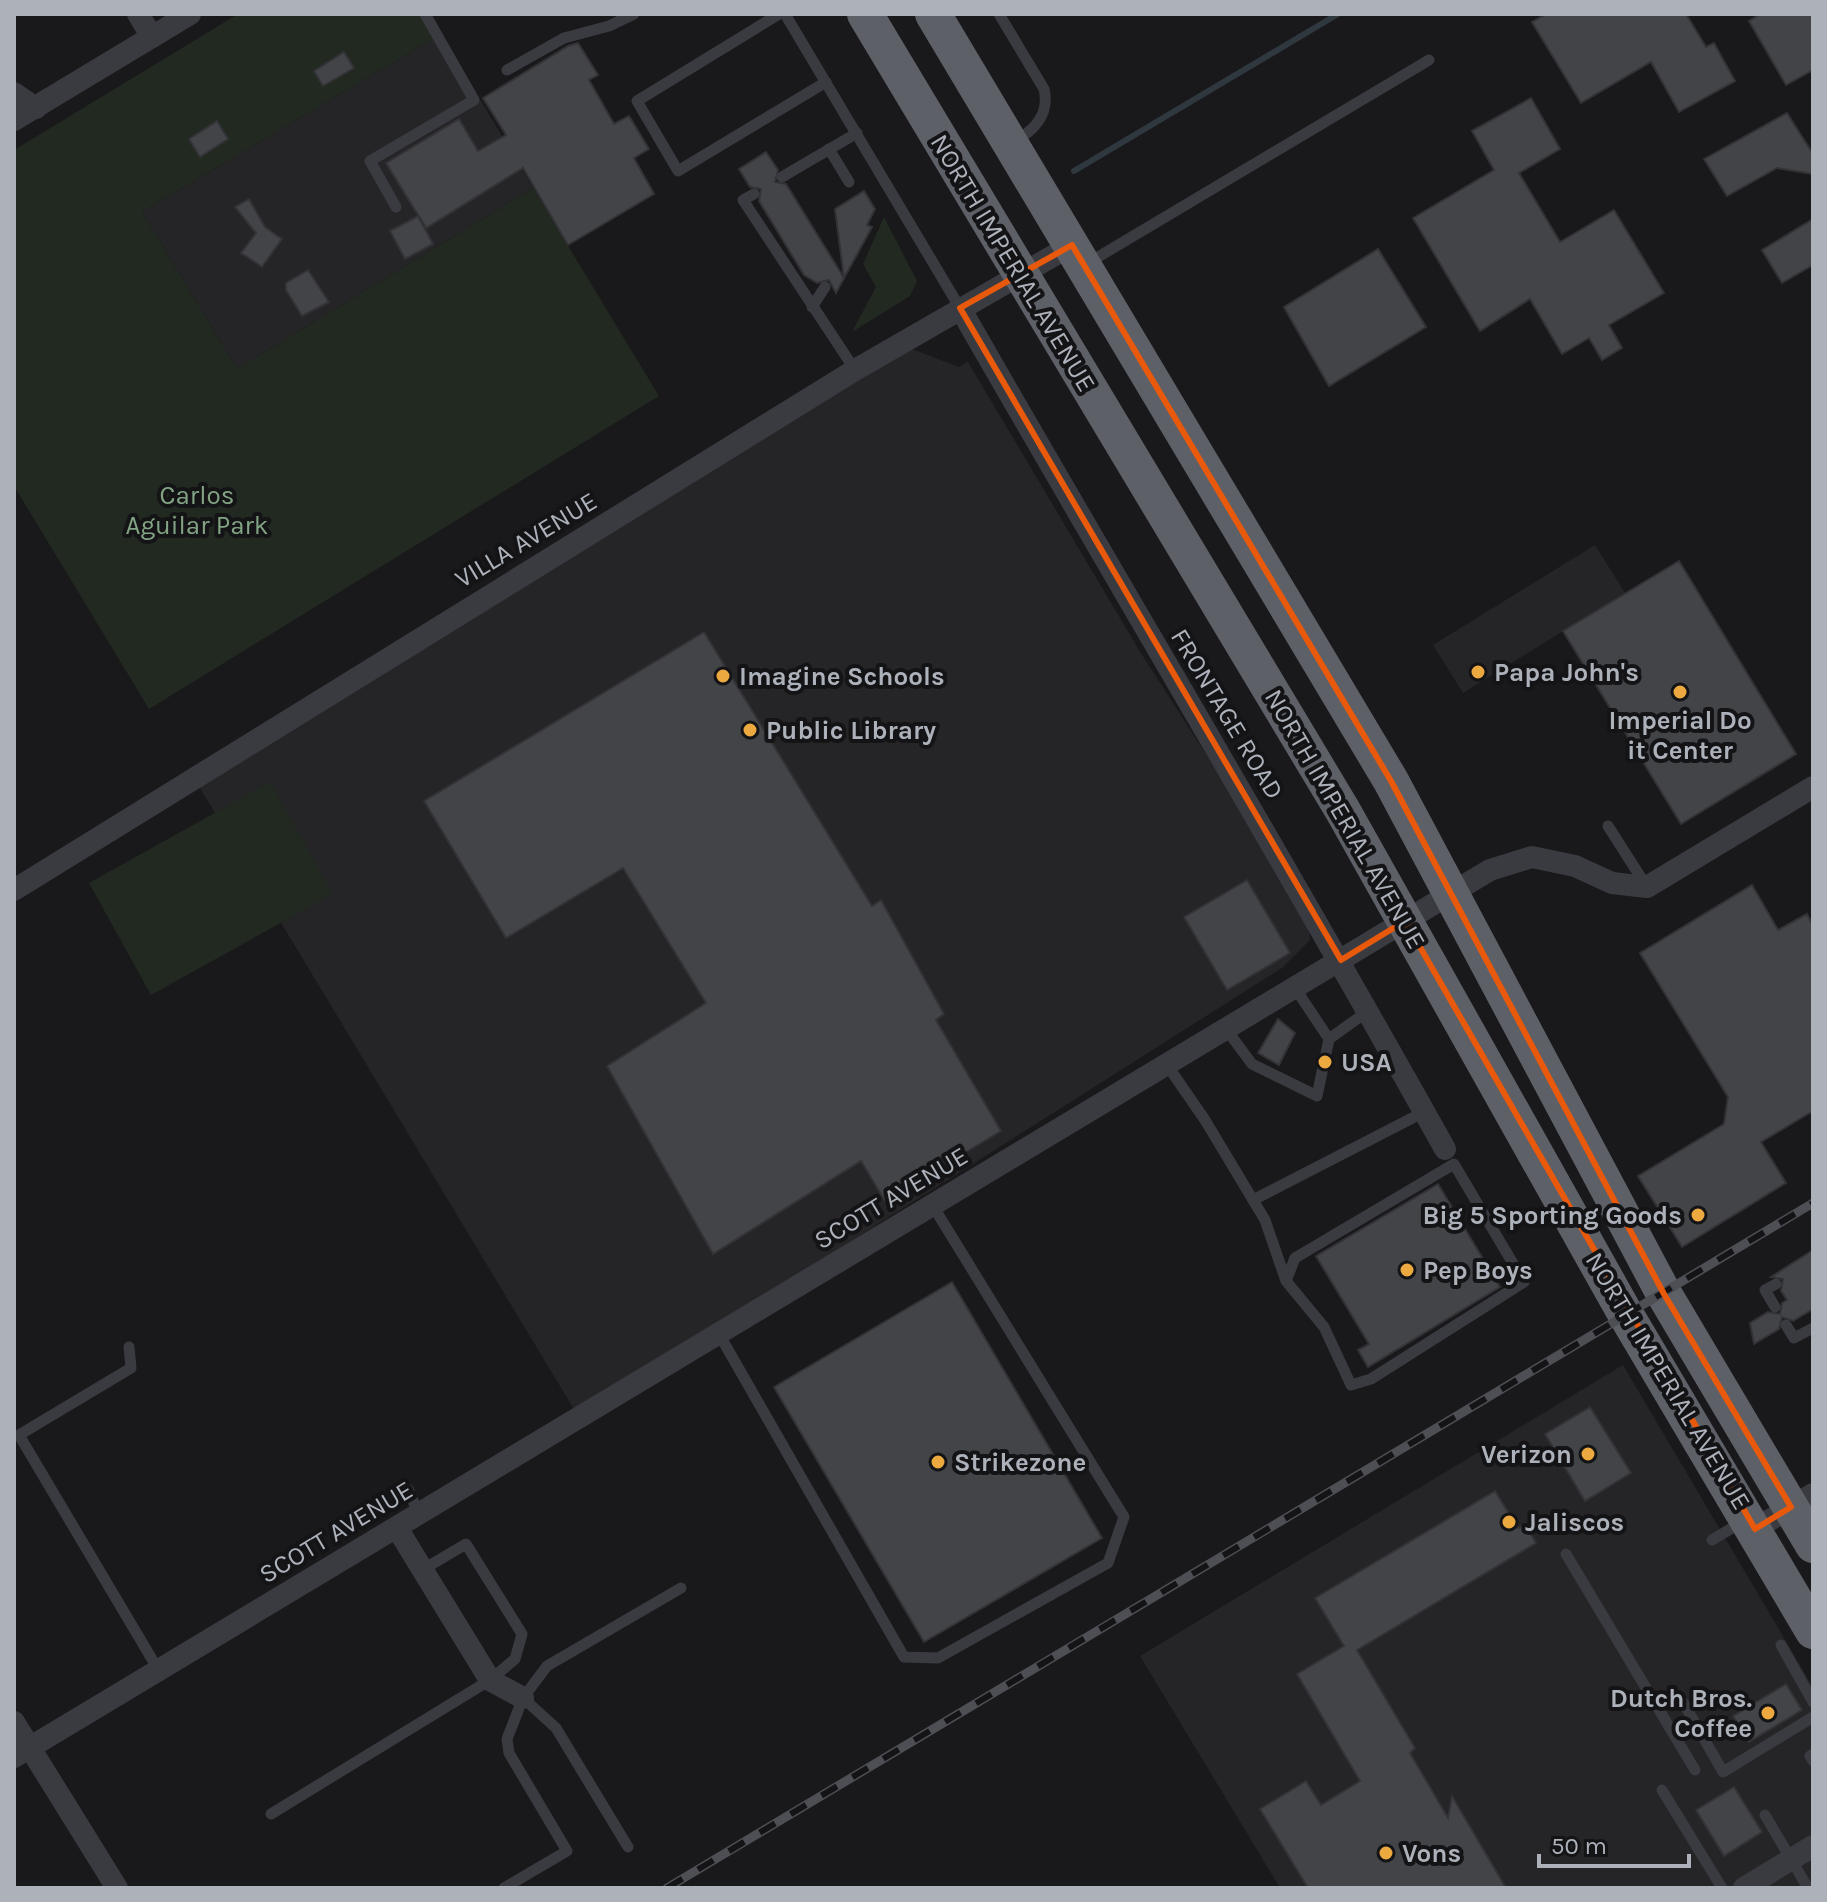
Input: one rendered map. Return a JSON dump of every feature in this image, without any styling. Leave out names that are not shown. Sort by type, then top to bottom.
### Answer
[{"type":"highway","name":"NORTH IMPERIAL AVENUE","points":[[865,14],[1405,921],[1626,1315],[1752,1524],[1795,1637]]},
{"type":"highway","name":"NORTH IMPERIAL AVENUE","points":[[933,14],[1384,768],[1664,1294],[1802,1501],[1813,1545]]},
{"type":"street","points":[[138,14],[152,37]]},
{"type":"street","points":[[14,120],[190,14]]},
{"type":"street","points":[[14,93],[36,108]]},
{"type":"street","name":"VILLA AVENUE","points":[[14,890],[855,370],[1020,275],[1078,255]]},
{"type":"street","name":"FRONTAGE ROAD","points":[[960,308],[1160,658],[1341,960],[1449,1156]]},
{"type":"street","points":[[1647,887],[1813,787]]},
{"type":"street","name":"SCOTT AVENUE","points":[[22,1752],[1490,870],[1532,857],[1575,866],[1612,883],[1647,887]]},
{"type":"street","points":[[1752,1524],[1802,1501]]},
{"type":"street","points":[[397,1528],[490,1680],[523,1698]]},
{"type":"street","points":[[14,1722],[22,1752],[117,1888]]},
{"type":"street","points":[[1744,1888],[1813,1846]]},
{"type":"lane","points":[[396,207],[370,161],[474,100],[425,14]]},
{"type":"lane","points":[[507,70],[564,38],[609,26],[634,14]]},
{"type":"lane","points":[[779,14],[637,101],[678,171],[826,82]]},
{"type":"lane","points":[[785,14],[960,308]]},
{"type":"lane","points":[[999,14],[1044,89],[1048,103],[1039,122],[1011,144]]},
{"type":"lane","points":[[1078,255],[1429,60]]},
{"type":"lane","points":[[782,177],[857,133]]},
{"type":"lane","points":[[829,149],[849,182]]},
{"type":"lane","points":[[754,194],[743,200],[855,370]]},
{"type":"lane","points":[[812,307],[825,287]]},
{"type":"lane","points":[[1608,826],[1647,887]]},
{"type":"lane","points":[[1295,988],[1329,1039]]},
{"type":"lane","points":[[1226,1029],[1252,1064],[1317,1096],[1329,1039],[1369,1010]]},
{"type":"lane","points":[[1167,1065],[1265,1220],[1286,1281],[1324,1327],[1351,1385],[1371,1379],[1524,1282],[1449,1156],[1295,1258],[1286,1281]]},
{"type":"lane","points":[[1253,1200],[1424,1112]]},
{"type":"lane","points":[[719,1334],[904,1657],[938,1658],[1108,1563],[1124,1517],[933,1206]]},
{"type":"lane","points":[[1775,1307],[1765,1290],[1776,1284]]},
{"type":"lane","points":[[1786,1325],[1794,1338],[1812,1330]]},
{"type":"lane","points":[[129,1347],[131,1368],[19,1435],[159,1671]]},
{"type":"lane","points":[[408,1489],[419,1515]]},
{"type":"lane","points":[[1712,1540],[1752,1524]]},
{"type":"lane","points":[[271,1814],[490,1680],[515,1659],[522,1634],[466,1544],[422,1570]]},
{"type":"lane","points":[[1566,1554],[1695,1770]]},
{"type":"lane","points":[[504,1888],[567,1851],[509,1753],[507,1739],[523,1698],[547,1666],[681,1588]]},
{"type":"lane","points":[[1795,1637],[1813,1702]]},
{"type":"lane","points":[[523,1698],[556,1728],[628,1847]]},
{"type":"lane","points":[[1683,1702],[1723,1772],[1813,1717]]},
{"type":"lane","points":[[1813,1754],[1810,1756],[1813,1761]]},
{"type":"lane","points":[[1662,1790],[1722,1888]]},
{"type":"lane","points":[[1765,1815],[1808,1888]]},
{"type":"highlighted area","points":[[1072,245],[1391,781],[1664,1294],[1791,1507],[1755,1529],[1405,921],[1341,960],[960,308]]},
{"type":"shaded area","points":[[441,34],[533,188],[237,369],[142,212]]},
{"type":"shaded area","points":[[899,344],[959,367],[968,362],[1139,650],[1309,915],[1310,940],[1282,968],[728,1319],[575,1411],[197,783]]},
{"type":"shaded area","points":[[1595,545],[1625,593],[1463,693],[1433,645]]},
{"type":"shaded area","points":[[1623,1365],[1813,1687],[1813,1888],[1280,1888],[1140,1656]]},
{"type":"green space","name":"Carlos Aguilar Park","points":[[238,14],[429,14],[441,34],[142,212],[237,369],[533,188],[659,396],[149,709],[14,486],[14,150]]},
{"type":"green space","points":[[884,217],[917,281],[910,296],[852,332],[876,287],[863,264]]},
{"type":"green space","points":[[270,782],[333,894],[151,995],[89,883]]},
{"type":"building","points":[[1546,14],[1686,14],[1706,47],[1714,43],[1735,81],[1679,112],[1651,62],[1581,103],[1532,22]]},
{"type":"building","points":[[1760,14],[1813,14],[1813,70],[1786,85],[1749,21]]},
{"type":"building","points":[[578,43],[598,75],[589,80],[614,124],[629,116],[649,149],[634,158],[654,194],[568,245],[523,168],[426,228],[386,163],[459,119],[478,151],[506,135],[483,98],[568,46]]},
{"type":"building","points":[[344,52],[354,68],[323,86],[314,71]]},
{"type":"building","points":[[1531,98],[1560,149],[1519,173],[1560,242],[1614,210],[1664,293],[1609,325],[1622,348],[1602,360],[1589,338],[1562,354],[1530,299],[1480,331],[1413,218],[1494,170],[1472,131]]},
{"type":"building","points":[[1787,113],[1813,154],[1813,174],[1777,168],[1727,196],[1704,159]]},
{"type":"building","points":[[217,121],[228,139],[200,157],[189,139]]},
{"type":"building","points":[[766,152],[778,170],[775,182],[786,184],[844,278],[836,293],[829,280],[817,283],[804,275],[759,201],[761,189],[750,187],[739,169]]},
{"type":"building","points":[[864,191],[875,209],[867,225],[872,227],[844,278],[835,209]]},
{"type":"building","points":[[249,199],[265,227],[282,239],[262,267],[241,253],[256,233],[235,207]]},
{"type":"building","points":[[418,216],[433,244],[405,259],[390,231]]},
{"type":"building","points":[[1813,219],[1813,265],[1782,283],[1762,250]]},
{"type":"building","points":[[1378,249],[1426,327],[1329,386],[1284,307]]},
{"type":"building","points":[[308,270],[329,302],[302,316],[286,290],[286,283]]},
{"type":"building","name":"Imperial Do it Center","points":[[1679,561],[1796,754],[1681,824],[1563,631]]},
{"type":"building","points":[[704,632],[872,906],[881,900],[944,1014],[936,1020],[1001,1131],[885,1201],[861,1161],[713,1254],[607,1066],[706,1003],[623,868],[506,938],[424,801]]},
{"type":"building","points":[[1247,880],[1290,953],[1227,990],[1184,917]]},
{"type":"building","points":[[1752,885],[1778,930],[1807,914],[1813,926],[1813,1111],[1761,1142],[1786,1183],[1682,1247],[1638,1176],[1724,1124],[1728,1097],[1640,953]]},
{"type":"building","points":[[1278,1019],[1295,1033],[1279,1065],[1258,1053]]},
{"type":"building","name":"Pep Boys","points":[[1438,1184],[1500,1287],[1368,1367],[1358,1350],[1369,1344],[1316,1256]]},
{"type":"building","points":[[1813,1250],[1813,1309],[1793,1321],[1782,1317],[1779,1329],[1754,1344],[1750,1323],[1768,1312],[1780,1314],[1782,1303],[1787,1300],[1781,1291],[1783,1279],[1771,1277]]},
{"type":"building","name":"Strikezone","points":[[952,1282],[1102,1538],[924,1642],[774,1387]]},
{"type":"building","name":"Verizon","points":[[1590,1407],[1631,1473],[1585,1501],[1545,1434]]},
{"type":"building","points":[[1495,1491],[1518,1528],[1525,1524],[1536,1543],[1357,1650],[1415,1748],[1410,1753],[1448,1818],[1452,1796],[1506,1888],[1308,1888],[1260,1809],[1306,1781],[1321,1805],[1360,1781],[1297,1674],[1344,1646],[1315,1598]]},
{"type":"building","name":"Dutch Bros. Coffee","points":[[1786,1684],[1802,1710],[1749,1742],[1733,1716]]},
{"type":"building","points":[[1734,1787],[1762,1832],[1724,1856],[1696,1810]]},
{"type":"waterway","points":[[1074,171],[1338,14]]},
{"type":"railway","points":[[667,1888],[1813,1203]]},
{"type":"place","name":"Papa John's","points":[[1478,672]]},
{"type":"place","name":"Imagine Schools","points":[[723,676]]},
{"type":"place","name":"Imperial Do it Center","points":[[1680,692]]},
{"type":"place","name":"Public Library","points":[[750,730]]},
{"type":"place","name":"USA","points":[[1325,1062]]},
{"type":"place","name":"Big 5 Sporting Goods","points":[[1698,1215]]},
{"type":"place","name":"Pep Boys","points":[[1407,1270]]},
{"type":"place","name":"Verizon","points":[[1588,1454]]},
{"type":"place","name":"Strikezone","points":[[938,1462]]},
{"type":"place","name":"Jaliscos","points":[[1509,1522]]},
{"type":"place","name":"Dutch Bros. Coffee","points":[[1768,1713]]},
{"type":"place","name":"Vons","points":[[1386,1853]]}]
